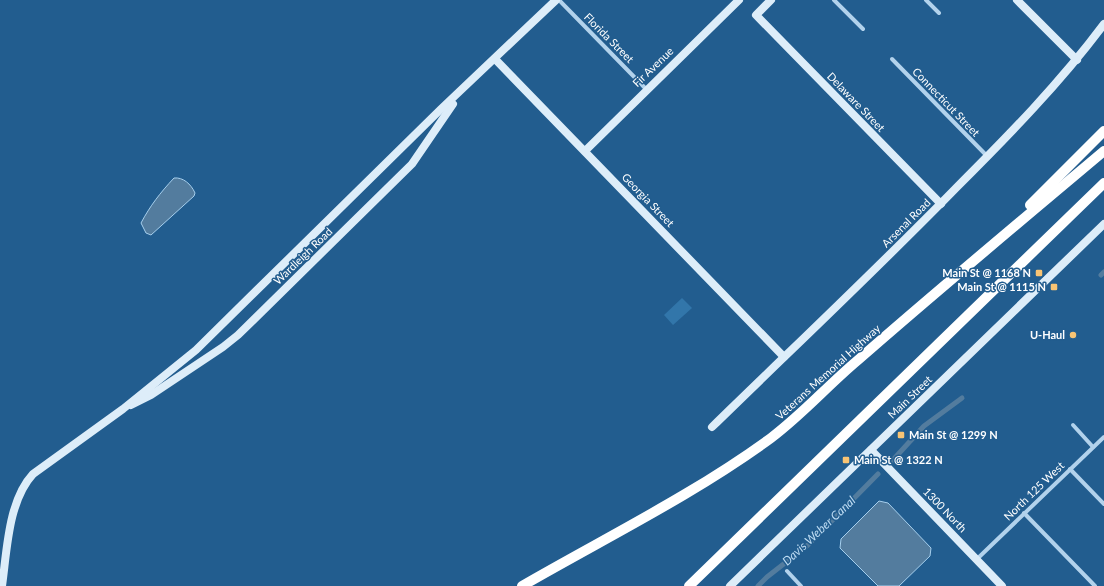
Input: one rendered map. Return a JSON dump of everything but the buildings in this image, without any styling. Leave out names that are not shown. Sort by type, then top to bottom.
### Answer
[{"type":"highway","points":[[973,261],[1104,131]]},
{"type":"highway","name":"Veterans Memorial Highway","points":[[522,586],[730,466],[799,417],[856,361],[1104,151]]},
{"type":"highway","points":[[689,586],[1104,183]]},
{"type":"main road","name":"Wardleigh Road","points":[[2,586],[14,509],[25,482],[41,466],[123,409],[196,350],[445,105],[467,86],[556,0]]},
{"type":"main road","name":"Fir Avenue","points":[[585,151],[646,88],[739,0]]},
{"type":"main road","name":"Delaware Street","points":[[771,0],[756,15],[941,204]]},
{"type":"main road","points":[[1017,0],[1077,60]]},
{"type":"main road","name":"Arsenal Road","points":[[712,427],[941,204],[987,157],[1077,60],[1104,24]]},
{"type":"main road","name":"Georgia Street","points":[[495,58],[784,357]]},
{"type":"main road","name":"Wardleigh Road","points":[[123,409],[151,395],[223,347],[238,335],[412,164],[443,116],[467,86]]},
{"type":"main road","name":"Main Street","points":[[730,586],[1104,224]]},
{"type":"main road","name":"1300 North","points":[[872,450],[1002,586]]},
{"type":"street","name":"Florida Street","points":[[559,0],[646,88]]},
{"type":"street","points":[[834,0],[863,29]]},
{"type":"street","points":[[926,0],[939,13]]},
{"type":"street","name":"Connecticut Street","points":[[892,59],[987,157]]},
{"type":"street","points":[[1073,425],[1093,447]]},
{"type":"street","name":"North 125 West","points":[[976,559],[1104,437]]},
{"type":"street","points":[[1070,469],[1104,504]]},
{"type":"street","points":[[1024,513],[1095,586]]},
{"type":"street","points":[[787,572],[798,585]]},
{"type":"shaded area","points":[[174,178],[184,180],[189,184],[195,193],[194,196],[151,235],[146,233],[141,223],[164,189]]},
{"type":"shaded area","points":[[682,298],[692,308],[673,325],[664,315]]},
{"type":"shaded area","points":[[879,501],[888,503],[931,548],[930,556],[899,586],[878,586],[840,548],[841,539]]},
{"type":"waterway","name":"Davis Weber Canal","points":[[1101,275],[1104,272]]},
{"type":"waterway","name":"Davis Weber Canal","points":[[892,461],[924,426],[962,398]]},
{"type":"waterway","name":"Davis Weber Canal","points":[[758,586],[767,577],[808,545],[878,474]]},
{"type":"place","name":"Main St @ 1168 N","points":[[1039,273]]},
{"type":"place","name":"Main St @ 1115 N","points":[[1054,287]]},
{"type":"place","name":"U-Haul","points":[[1073,335]]},
{"type":"place","name":"Main St @ 1299 N","points":[[901,435]]},
{"type":"place","name":"Main St @ 1322 N","points":[[846,460]]}]
